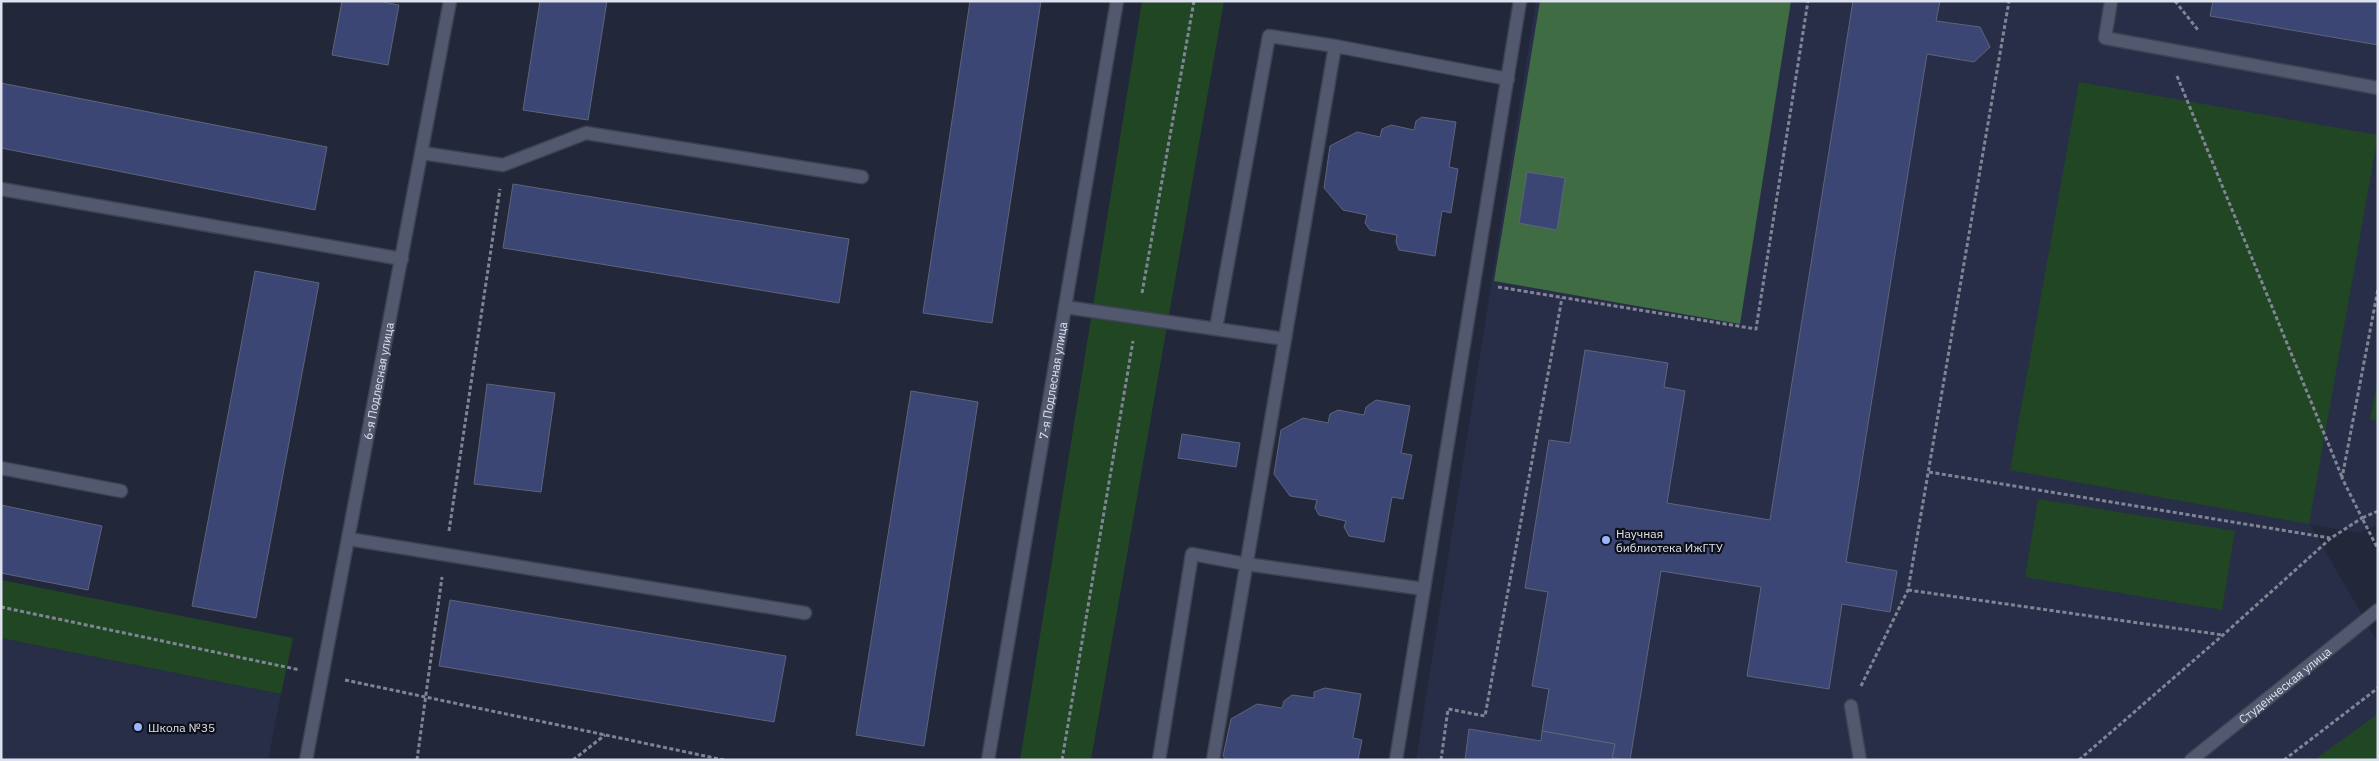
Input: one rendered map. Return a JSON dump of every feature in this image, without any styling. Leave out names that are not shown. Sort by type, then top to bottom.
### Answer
[{"type":"street","name":"6-я Подлесная улица","points":[[306,760],[324,675],[450,1]]},
{"type":"street","name":"7-я Подлесная улица","points":[[988,760],[1117,1]]},
{"type":"street","points":[[1396,760],[1520,1]]},
{"type":"street","points":[[2111,1],[2105,38],[2378,88]]},
{"type":"street","points":[[1216,328],[1268,36],[1335,46],[1508,79]]},
{"type":"street","points":[[1213,760],[1335,46]]},
{"type":"street","points":[[422,153],[503,165],[586,133],[862,177]]},
{"type":"street","points":[[1,189],[402,259]]},
{"type":"street","points":[[1065,307],[1285,339]]},
{"type":"street","points":[[1,468],[121,491]]},
{"type":"street","points":[[349,539],[805,612]]},
{"type":"street","points":[[1159,760],[1192,554],[1246,564],[1424,589]]},
{"type":"street","name":"Студенческая улица","points":[[2191,760],[2378,610]]},
{"type":"street","points":[[1851,706],[1860,760]]},
{"type":"path","points":[[1062,760],[1194,1]]},
{"type":"path","points":[[1474,284],[1756,329],[1808,1]]},
{"type":"path","points":[[1851,706],[1908,590],[2009,1]]},
{"type":"path","points":[[2166,50],[2342,478],[2378,549]]},
{"type":"path","points":[[417,760],[445,555],[503,165]]},
{"type":"path","points":[[2342,478],[2378,289]]},
{"type":"path","points":[[1441,760],[1448,709],[1485,716],[1562,298]]},
{"type":"path","points":[[1929,472],[2331,538]]},
{"type":"path","points":[[2079,760],[2331,538],[2362,518],[2378,511]]},
{"type":"path","points":[[1908,590],[2223,635]]},
{"type":"path","points":[[1,607],[724,760]]},
{"type":"path","points":[[2284,760],[2378,688]]},
{"type":"path","points":[[573,760],[605,734]]},
{"type":"shaded area","points":[[1536,1],[2378,1],[2378,524],[2359,533],[2310,524],[2378,643],[2378,760],[1416,760]]},
{"type":"shaded area","name":"Школа №35","points":[[1,638],[281,694],[268,760],[1,760]]},
{"type":"green space","points":[[1142,1],[1224,1],[1091,760],[1020,760]]},
{"type":"green space","points":[[1540,1],[1791,1],[1740,324],[1494,281]]},
{"type":"green space","points":[[2079,82],[2378,135],[2309,524],[2010,470]]},
{"type":"green space","points":[[2378,378],[2378,421],[2370,419]]},
{"type":"green space","points":[[2038,499],[2235,531],[2222,610],[2025,577]]},
{"type":"green space","points":[[1,580],[293,638],[281,694],[1,638]]},
{"type":"green space","points":[[2378,714],[2378,760],[2314,760]]},
{"type":"building","points":[[342,1],[378,1],[399,5],[388,65],[332,55]]},
{"type":"building","points":[[540,1],[607,1],[588,120],[523,110]]},
{"type":"building","points":[[970,1],[1041,1],[992,323],[923,313]]},
{"type":"building","points":[[1853,1],[1940,1],[1936,21],[1980,27],[1990,47],[1974,62],[1927,54],[1846,562],[1897,571],[1890,612],[1842,604],[1829,689],[1747,676],[1761,587],[1661,571],[1630,760],[1612,758],[1615,744],[1542,731],[1549,689],[1532,686],[1548,592],[1525,588],[1549,440],[1570,443],[1585,350],[1668,363],[1664,387],[1685,391],[1667,503],[1770,520]]},
{"type":"building","points":[[2213,1],[2378,1],[2378,45],[2210,16]]},
{"type":"building","points":[[1,83],[327,147],[315,210],[1,148]]},
{"type":"building","points":[[1422,117],[1456,122],[1449,167],[1458,169],[1451,213],[1442,211],[1435,256],[1399,250],[1396,242],[1397,235],[1370,230],[1365,223],[1367,215],[1343,210],[1324,188],[1330,146],[1357,132],[1380,137],[1382,129],[1391,125],[1414,130],[1416,121]]},
{"type":"building","points":[[1527,172],[1565,178],[1557,230],[1519,223]]},
{"type":"building","points":[[513,184],[849,239],[839,303],[503,248]]},
{"type":"building","points":[[255,271],[319,283],[256,618],[192,606]]},
{"type":"building","points":[[487,384],[555,393],[541,492],[474,484]]},
{"type":"building","points":[[911,391],[978,402],[924,746],[856,735]]},
{"type":"building","points":[[1376,400],[1410,406],[1401,453],[1412,455],[1403,499],[1392,497],[1384,542],[1349,536],[1344,527],[1346,521],[1319,515],[1315,508],[1317,500],[1290,496],[1274,474],[1281,430],[1303,418],[1328,423],[1330,414],[1338,410],[1364,415],[1366,407]]},
{"type":"building","points":[[1182,434],[1240,443],[1236,467],[1178,458]]},
{"type":"building","points":[[1,505],[102,526],[88,590],[1,573]]},
{"type":"building","points":[[450,600],[786,656],[774,722],[439,666]]},
{"type":"building","points":[[1325,688],[1361,694],[1353,738],[1362,740],[1358,760],[1226,760],[1223,756],[1231,719],[1257,704],[1282,708],[1284,701],[1292,695],[1314,698],[1314,692]]},
{"type":"building","points":[[1469,729],[1541,741],[1542,731],[1615,744],[1612,758],[1624,760],[1465,760]]},
{"type":"place","name":"Научная библиотека ИжГТУ","points":[[1606,540]]},
{"type":"place","name":"Школа №35","points":[[138,727]]}]
